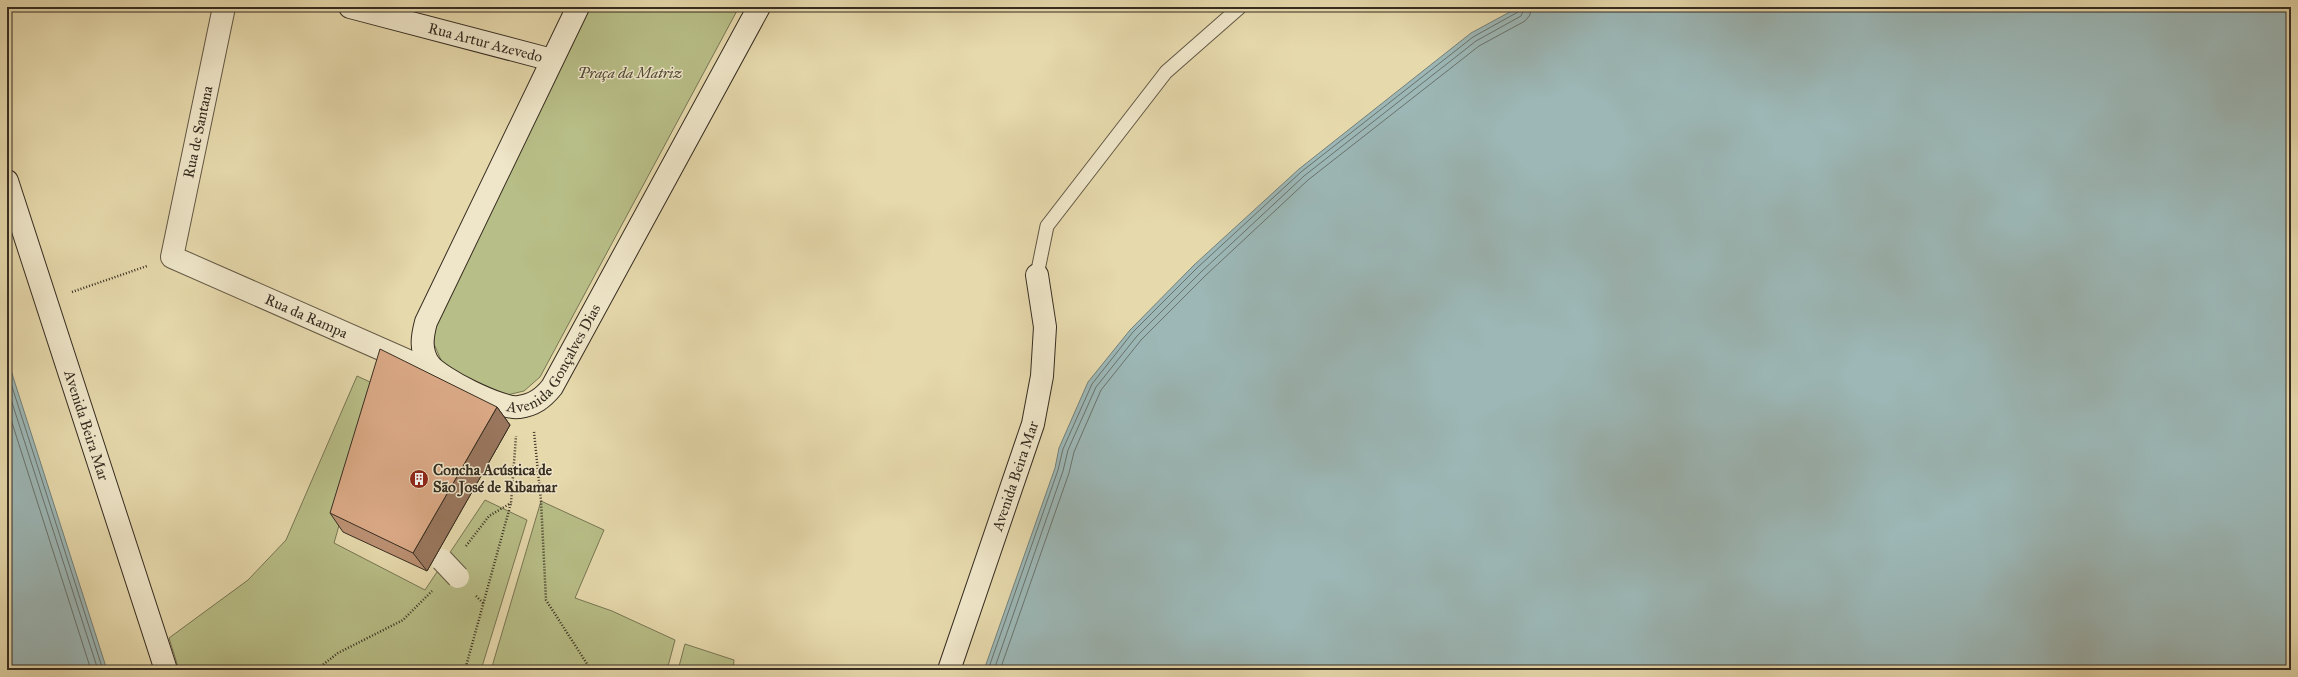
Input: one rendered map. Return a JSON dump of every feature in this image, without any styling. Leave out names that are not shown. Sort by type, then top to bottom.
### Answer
[{"type":"street","name":"Rua de Santana","points":[[172,257],[224,7]]},
{"type":"street","name":"Rua Artur Azevedo","points":[[350,7],[552,60]]},
{"type":"street","name":"Avenida Gonçalves Dias","points":[[578,7],[426,322],[422,338],[423,350],[430,364],[440,375],[504,406],[524,406],[542,398],[552,387],[759,7]]},
{"type":"street","name":"Avenida Beira Mar","points":[[7,181],[166,670]]},
{"type":"street","name":"Rua da Rampa","points":[[172,257],[440,375]]},
{"type":"street","name":"Avenida Beira Mar","points":[[949,670],[1033,424],[1042,376],[1045,327],[1037,275]]},
{"type":"street","points":[[452,556],[458,577]]},
{"type":"lane","points":[[1037,275],[1047,226],[1166,72],[1240,7]]},
{"type":"path","points":[[90,285],[172,257]]},
{"type":"path","points":[[465,670],[511,503],[524,406]]},
{"type":"path","points":[[524,406],[541,501],[546,600],[591,670]]},
{"type":"path","points":[[452,556],[489,516],[511,503]]},
{"type":"path","points":[[316,670],[338,653],[403,620],[435,588]]},
{"type":"green space","name":"Praça da Matriz","points":[[590,7],[739,7],[540,377],[524,391],[507,395],[444,367],[434,344],[434,327]]},
{"type":"green space","points":[[357,376],[379,386],[334,543],[425,590],[485,500],[527,520],[481,670],[179,670],[169,638],[248,580],[286,540]]},
{"type":"green space","points":[[541,501],[604,530],[575,598],[612,611],[675,640],[667,670],[491,670]]},
{"type":"green space","points":[[685,644],[734,660],[733,670],[678,670]]},
{"type":"water","points":[[1519,7],[2291,7],[2291,670],[984,670],[1055,468],[1059,448],[1088,382],[1130,330],[1194,265],[1299,169],[1471,33]]},
{"type":"water","points":[[7,358],[107,670],[7,670]]},
{"type":"building","name":"Concha Acústica de São José de Ribamar","points":[[380,349],[497,407],[413,553],[330,513]]},
{"type":"place","name":"Concha Acústica de São José de Ribamar","points":[[419,479]]}]
